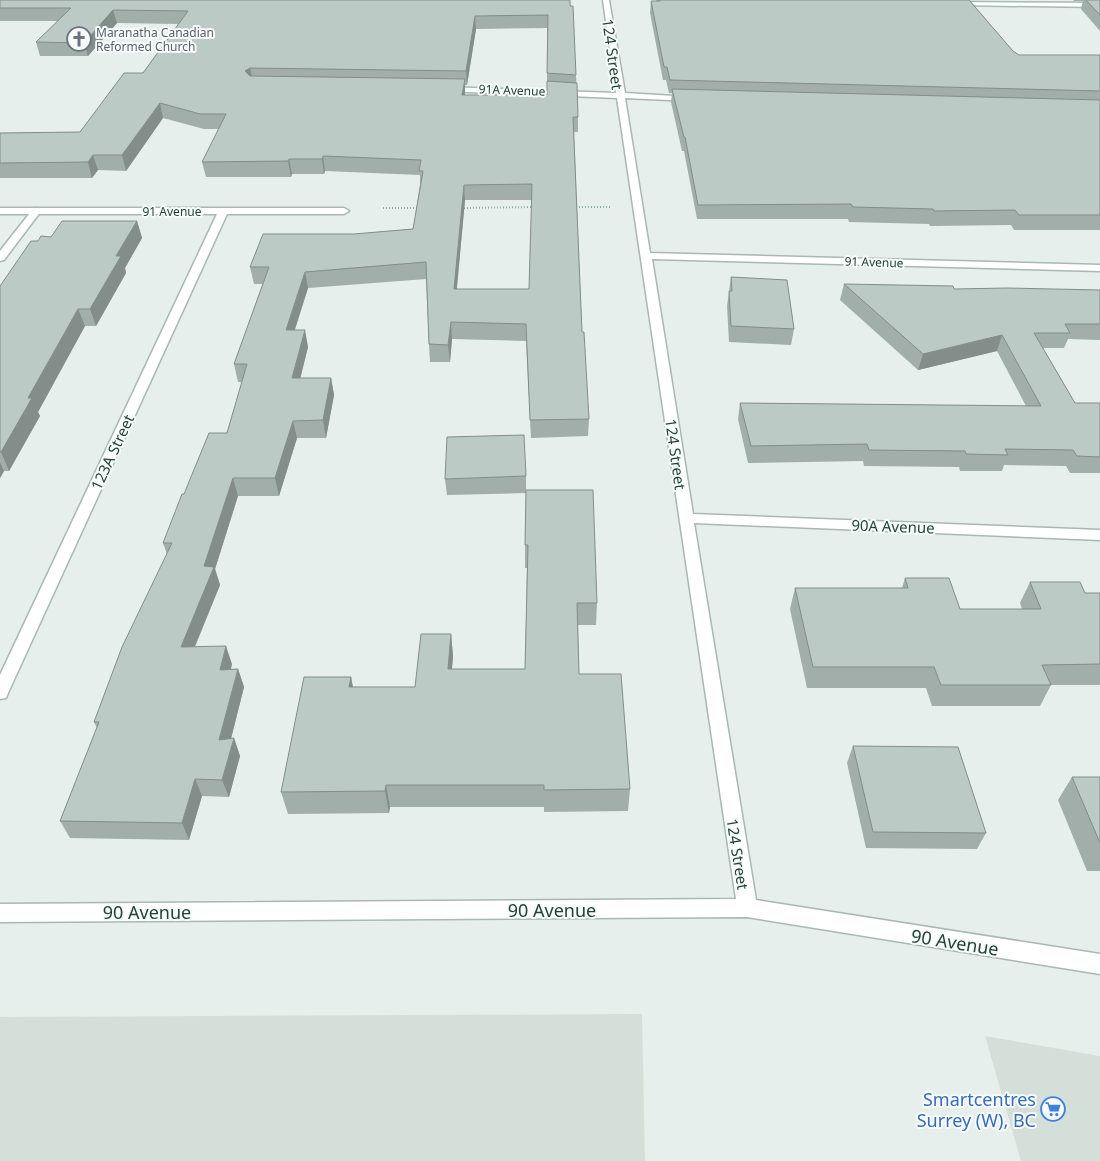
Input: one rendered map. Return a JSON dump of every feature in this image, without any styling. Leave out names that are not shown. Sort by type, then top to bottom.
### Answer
[{"type":"street","name":"124 Street","points":[[606,0],[747,908]]},
{"type":"street","points":[[948,3],[1014,2],[1100,5]]},
{"type":"street","name":"91A Avenue","points":[[432,89],[521,90],[700,99]]},
{"type":"street","name":"91 Avenue","points":[[0,211],[344,211]]},
{"type":"street","points":[[0,258],[36,211]]},
{"type":"street","name":"123A Street","points":[[0,693],[223,211]]},
{"type":"street","name":"91 Avenue","points":[[647,256],[1100,268]]},
{"type":"street","name":"90A Avenue","points":[[686,518],[1100,535]]},
{"type":"street","name":"90 Avenue","points":[[0,913],[747,908],[1100,964]]},
{"type":"path","points":[[453,208],[540,207]]},
{"type":"path","points":[[570,207],[614,207]]},
{"type":"path","points":[[382,208],[424,208]]},
{"type":"shaded area","points":[[642,1014],[645,1161],[0,1161],[0,1017]]},
{"type":"shaded area","name":"Smartcentres Surrey (W), BC","points":[[985,1036],[1100,1056],[1100,1161],[1021,1161]]},
{"type":"building","points":[[0,0],[570,0],[570,6],[573,6],[576,75],[547,73],[548,15],[475,16],[466,71],[250,68],[245,71],[250,76],[465,79],[462,95],[547,95],[547,81],[577,83],[578,117],[573,117],[582,332],[584,332],[589,419],[530,420],[526,324],[451,322],[448,345],[429,344],[426,262],[305,272],[286,330],[305,330],[292,378],[331,378],[323,420],[293,421],[275,478],[233,478],[204,566],[214,567],[181,647],[226,646],[220,670],[238,669],[219,740],[234,738],[222,780],[195,779],[182,823],[60,821],[99,722],[94,722],[122,647],[172,543],[163,543],[182,494],[184,494],[209,433],[227,433],[247,364],[234,364],[269,267],[250,267],[263,234],[354,234],[413,229],[423,171],[419,171],[421,160],[323,156],[322,159],[289,159],[288,161],[202,162],[226,114],[200,114],[160,103],[122,155],[93,155],[88,162],[0,163],[0,133],[80,132],[124,73],[143,73],[188,11],[113,10],[84,43],[36,42],[71,8],[0,8]],"holes":[[[532,184],[529,289],[454,289],[464,185]]]},
{"type":"building","points":[[969,0],[1013,51],[1019,55],[1100,55],[1100,91],[670,80],[667,67],[664,67],[651,1]]},
{"type":"building","points":[[1086,0],[1100,0],[1100,15]]},
{"type":"building","points":[[672,89],[1100,100],[1100,215],[1019,215],[1015,210],[934,211],[933,209],[853,207],[851,204],[698,205],[685,137]]},
{"type":"building","points":[[62,221],[137,221],[116,256],[121,256],[90,309],[78,309],[28,398],[32,398],[0,452],[0,286],[31,241],[38,241],[41,236],[51,237]]},
{"type":"building","points":[[731,277],[787,280],[794,329],[731,326],[729,291],[732,291]]},
{"type":"building","points":[[844,284],[953,286],[954,289],[1100,290],[1100,324],[1065,324],[1070,333],[1034,333],[1075,403],[1100,403],[1100,457],[1077,456],[1073,450],[1005,449],[1008,455],[966,454],[965,451],[869,450],[867,444],[751,446],[740,403],[1041,406],[1002,335],[923,354]]},
{"type":"building","points":[[524,435],[526,476],[445,479],[447,437]]},
{"type":"building","points":[[526,490],[593,490],[597,603],[577,603],[579,674],[621,674],[630,789],[544,790],[544,785],[386,785],[385,791],[281,792],[304,677],[351,677],[349,687],[415,687],[421,634],[451,634],[448,669],[525,669],[528,545],[525,545]]},
{"type":"building","points":[[905,578],[949,578],[960,609],[1041,609],[1030,582],[1080,582],[1085,593],[1100,593],[1100,664],[1042,665],[1051,685],[941,685],[934,667],[813,667],[795,588],[908,588]]},
{"type":"building","points":[[853,746],[958,747],[986,833],[873,832]]},
{"type":"building","points":[[1072,777],[1100,777],[1100,843]]},
{"type":"place","name":"Maranatha Canadian Reformed Church","points":[[79,39]]},
{"type":"place","name":"Smartcentres Surrey (W), BC","points":[[1053,1109]]}]
